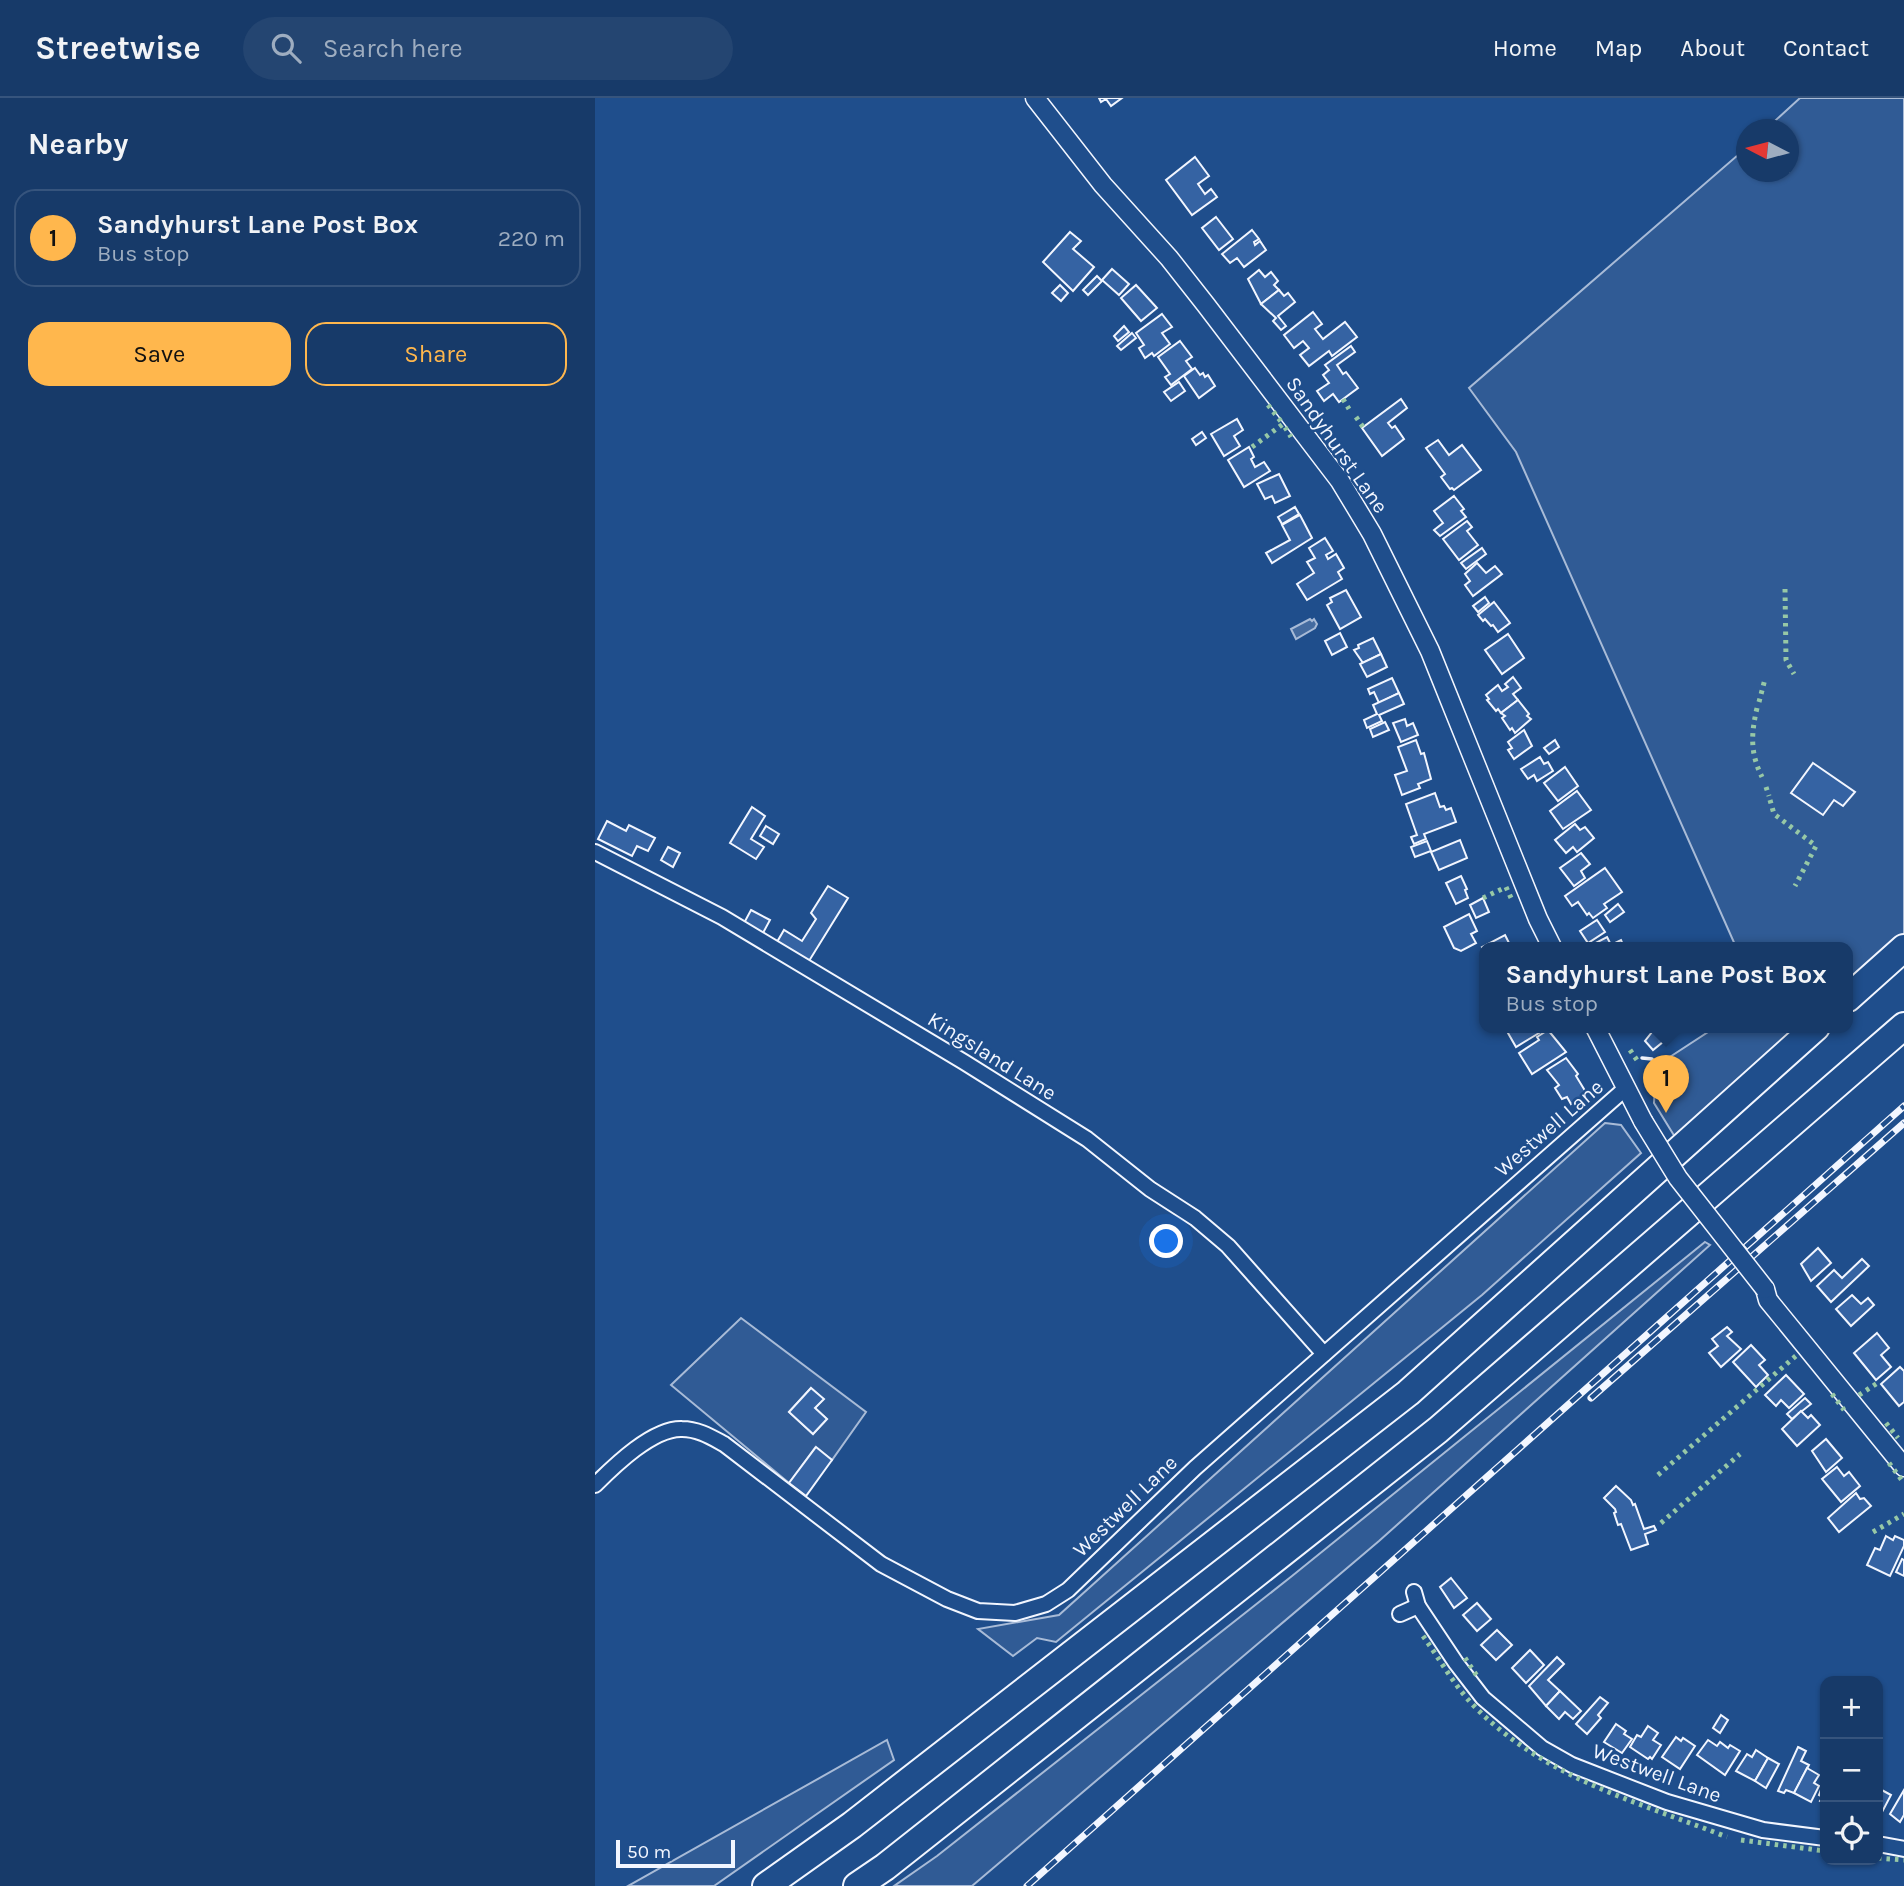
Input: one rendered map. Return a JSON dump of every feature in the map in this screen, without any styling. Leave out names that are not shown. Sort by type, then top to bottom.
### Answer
[{"type":"highway","points":[[1853,994],[1904,948]]},
{"type":"highway","points":[[857,1886],[885,1867],[1437,1430],[1904,1026]]},
{"type":"highway","points":[[767,1886],[863,1816],[1408,1393],[1809,1033]]},
{"type":"street","name":"Sandyhurst Lane","points":[[1035,98],[1103,185],[1206,304],[1340,481],[1366,524],[1430,651],[1550,942]]},
{"type":"street","name":"Kingsland Lane","points":[[595,852],[722,918],[1087,1139],[1150,1189],[1195,1218],[1228,1246],[1324,1354]]},
{"type":"street","points":[[1598,1033],[1643,1121],[1678,1178],[1765,1289],[1768,1300],[1904,1467]]},
{"type":"street","name":"Westwell Lane","points":[[595,1485],[630,1454],[660,1433],[682,1429],[696,1431],[724,1444],[881,1564],[947,1599],[990,1613],[1015,1613],[1046,1604],[1068,1590],[1195,1468],[1626,1088]]},
{"type":"street","name":"Westwell Lane","points":[[1400,1614],[1416,1599],[1456,1663],[1483,1698],[1542,1748],[1572,1765],[1667,1802],[1755,1828],[1820,1837]]},
{"type":"street","points":[[1883,1845],[1904,1849]]},
{"type":"shaded area","points":[[1800,98],[1904,98],[1904,938],[1853,983],[1853,942],[1734,942],[1516,452],[1469,388],[1736,157],[1736,182],[1799,182],[1799,119],[1777,119]]},
{"type":"shaded area","points":[[1314,619],[1317,624],[1315,628],[1296,639],[1291,629]]},
{"type":"shaded area","points":[[1706,1033],[1794,1033],[1675,1137],[1654,1103],[1656,1066]]},
{"type":"shaded area","points":[[1605,1123],[1621,1125],[1641,1153],[1482,1295],[1056,1642],[1037,1638],[1013,1656],[978,1629],[1059,1615]]},
{"type":"shaded area","points":[[1705,1242],[1710,1245],[1379,1541],[972,1886],[894,1886],[937,1856],[1292,1576]]},
{"type":"shaded area","points":[[741,1318],[866,1412],[832,1460],[815,1448],[789,1483],[671,1385]],"holes":[[[811,1388],[823,1399],[815,1408],[827,1419],[813,1434],[789,1412]]]},
{"type":"shaded area","points":[[887,1740],[894,1760],[714,1886],[628,1886]]},
{"type":"building","points":[[1099,98],[1122,98],[1111,106],[1106,99],[1101,102]]},
{"type":"building","points":[[1195,157],[1209,176],[1198,184],[1205,194],[1211,189],[1217,197],[1192,215],[1166,180]]},
{"type":"building","points":[[1216,217],[1233,239],[1219,250],[1202,228]]},
{"type":"building","points":[[1252,230],[1259,239],[1254,242],[1255,245],[1260,241],[1266,250],[1244,267],[1237,258],[1230,263],[1222,254]]},
{"type":"building","points":[[1070,232],[1081,241],[1073,249],[1094,267],[1073,291],[1043,262]]},
{"type":"building","points":[[1112,269],[1129,284],[1119,295],[1102,280]]},
{"type":"building","points":[[1259,270],[1265,277],[1271,272],[1278,281],[1274,285],[1279,290],[1261,304],[1248,279]]},
{"type":"building","points":[[1097,276],[1102,281],[1088,295],[1083,290]]},
{"type":"building","points":[[1060,285],[1068,293],[1061,301],[1052,293]]},
{"type":"building","points":[[1136,285],[1157,308],[1141,321],[1121,298]]},
{"type":"building","points":[[1279,290],[1284,296],[1288,293],[1295,302],[1278,316],[1286,326],[1281,330],[1273,321],[1276,318],[1261,304]]},
{"type":"building","points":[[1313,312],[1322,324],[1315,329],[1323,339],[1345,322],[1357,337],[1332,356],[1329,351],[1309,366],[1300,355],[1309,348],[1303,341],[1294,348],[1284,335]]},
{"type":"building","points":[[1162,314],[1172,327],[1162,333],[1170,344],[1154,356],[1152,353],[1145,358],[1139,348],[1144,345],[1136,333]]},
{"type":"building","points":[[1124,326],[1129,332],[1118,341],[1114,336]]},
{"type":"building","points":[[1132,333],[1136,338],[1121,350],[1117,346]]},
{"type":"building","points":[[1180,341],[1192,357],[1186,361],[1192,369],[1171,385],[1165,377],[1170,374],[1158,357]]},
{"type":"building","points":[[1351,346],[1355,352],[1337,365],[1358,388],[1339,402],[1333,394],[1324,401],[1317,391],[1329,383],[1323,375],[1329,370],[1325,365]]},
{"type":"building","points":[[1195,368],[1200,375],[1208,375],[1215,386],[1199,398],[1184,376]]},
{"type":"building","points":[[1179,382],[1185,391],[1171,401],[1164,392]]},
{"type":"building","points":[[1401,399],[1407,408],[1388,423],[1392,428],[1395,426],[1404,439],[1382,456],[1362,428]]},
{"type":"building","points":[[1237,419],[1243,430],[1234,436],[1240,446],[1224,456],[1211,434]]},
{"type":"building","points":[[1202,432],[1206,438],[1196,445],[1192,439]]},
{"type":"building","points":[[1438,440],[1449,455],[1462,445],[1481,470],[1454,490],[1450,489],[1441,477],[1445,474],[1426,448]]},
{"type":"building","points":[[1249,447],[1255,467],[1264,462],[1270,471],[1244,487],[1228,460]]},
{"type":"building","points":[[1279,474],[1290,496],[1275,503],[1272,496],[1265,499],[1257,484]]},
{"type":"building","points":[[1454,496],[1464,509],[1461,511],[1466,517],[1440,536],[1434,530],[1443,523],[1434,511]]},
{"type":"building","points":[[1295,507],[1299,514],[1282,524],[1278,517]]},
{"type":"building","points":[[1300,515],[1312,538],[1272,563],[1266,553],[1290,540],[1282,525]]},
{"type":"building","points":[[1467,521],[1472,527],[1467,531],[1478,545],[1459,560],[1443,539]]},
{"type":"building","points":[[1325,538],[1333,551],[1326,555],[1328,559],[1336,554],[1344,568],[1338,572],[1342,579],[1307,600],[1297,584],[1314,573],[1307,562],[1315,558],[1309,548]]},
{"type":"building","points":[[1482,548],[1486,554],[1466,569],[1461,563]]},
{"type":"building","points":[[1477,563],[1486,573],[1495,566],[1502,574],[1473,596],[1465,585],[1470,581],[1465,574]]},
{"type":"building","points":[[1346,590],[1361,617],[1340,629],[1327,605],[1332,602],[1330,598]]},
{"type":"building","points":[[1485,597],[1489,603],[1478,612],[1473,606]]},
{"type":"building","points":[[1494,602],[1510,623],[1498,632],[1478,615]]},
{"type":"building","points":[[1340,633],[1347,647],[1332,655],[1325,641]]},
{"type":"building","points":[[1508,634],[1524,658],[1502,674],[1485,650]]},
{"type":"building","points":[[1373,638],[1381,654],[1363,663],[1354,650]]},
{"type":"building","points":[[1381,654],[1387,667],[1367,677],[1360,664]]},
{"type":"building","points":[[1513,677],[1521,688],[1513,694],[1518,700],[1501,713],[1498,709],[1496,711],[1486,695],[1498,685],[1502,691],[1508,687],[1505,684]]},
{"type":"building","points":[[1392,678],[1399,693],[1379,703],[1374,692],[1370,694],[1368,689]]},
{"type":"building","points":[[1399,693],[1404,704],[1379,715],[1382,721],[1367,728],[1364,720],[1377,714],[1373,705]]},
{"type":"building","points":[[1518,700],[1531,719],[1515,733],[1512,728],[1510,730],[1502,718],[1505,716],[1501,713]]},
{"type":"building","points":[[1405,719],[1407,726],[1413,723],[1418,735],[1401,742],[1393,723]]},
{"type":"building","points":[[1385,722],[1389,730],[1373,737],[1370,729]]},
{"type":"building","points":[[1524,730],[1532,746],[1514,759],[1508,750],[1512,748],[1508,742]]},
{"type":"building","points":[[1416,740],[1421,754],[1424,753],[1431,779],[1418,784],[1420,788],[1402,795],[1395,775],[1407,771],[1398,747]]},
{"type":"building","points":[[1555,740],[1559,747],[1549,754],[1544,748]]},
{"type":"building","points":[[1540,757],[1544,764],[1548,762],[1553,771],[1537,781],[1534,775],[1528,779],[1521,769]]},
{"type":"building","points":[[1813,763],[1855,792],[1843,806],[1834,800],[1823,815],[1791,793]]},
{"type":"building","points":[[1565,767],[1578,786],[1558,801],[1544,783]]},
{"type":"building","points":[[1577,791],[1591,810],[1563,829],[1550,811]]},
{"type":"building","points":[[1435,793],[1440,807],[1444,806],[1446,810],[1451,808],[1456,822],[1424,834],[1426,839],[1414,844],[1411,837],[1417,835],[1406,804]]},
{"type":"building","points":[[752,807],[765,816],[751,839],[764,847],[756,859],[730,843]]},
{"type":"building","points":[[607,821],[626,831],[629,825],[655,838],[648,851],[637,846],[632,856],[598,839]]},
{"type":"building","points":[[1575,824],[1580,830],[1585,827],[1594,838],[1577,852],[1573,847],[1566,853],[1555,840]]},
{"type":"building","points":[[766,826],[779,834],[773,844],[760,836]]},
{"type":"building","points":[[1460,840],[1467,858],[1439,870],[1431,852]]},
{"type":"building","points":[[1427,841],[1431,851],[1415,857],[1411,847]]},
{"type":"building","points":[[668,847],[680,853],[673,867],[661,860]]},
{"type":"building","points":[[1581,853],[1590,864],[1581,871],[1585,878],[1574,886],[1560,868]]},
{"type":"building","points":[[1605,868],[1622,892],[1604,904],[1607,908],[1593,918],[1589,913],[1587,915],[1578,902],[1572,906],[1565,896]]},
{"type":"building","points":[[1461,876],[1468,898],[1456,904],[1446,883]]},
{"type":"building","points":[[828,886],[848,898],[809,961],[777,942],[784,930],[802,941],[816,919],[811,913]]},
{"type":"building","points":[[1483,898],[1489,912],[1476,918],[1470,905]]},
{"type":"building","points":[[1618,904],[1624,912],[1610,922],[1605,915]]},
{"type":"building","points":[[751,910],[770,920],[763,933],[744,923]]},
{"type":"building","points":[[1469,914],[1477,931],[1471,934],[1476,943],[1461,951],[1454,948],[1444,927]]},
{"type":"building","points":[[1597,920],[1605,932],[1587,942],[1580,931]]},
{"type":"building","points":[[1505,935],[1508,942],[1492,942]]},
{"type":"building","points":[[1508,1033],[1539,1033],[1516,1047]]},
{"type":"building","points":[[1550,1033],[1566,1052],[1532,1074],[1519,1053],[1539,1040],[1537,1037]]},
{"type":"building","points":[[1651,1033],[1666,1033],[1669,1037],[1653,1050],[1645,1041]]},
{"type":"building","points":[[1566,1058],[1578,1074],[1576,1076],[1587,1094],[1571,1104],[1567,1097],[1562,1099],[1555,1088],[1559,1085],[1547,1070]]},
{"type":"building","points":[[1818,1248],[1831,1263],[1811,1281],[1801,1264]]},
{"type":"building","points":[[1862,1259],[1869,1266],[1831,1302],[1817,1286],[1834,1270],[1842,1278]]},
{"type":"building","points":[[1852,1295],[1861,1304],[1868,1298],[1874,1305],[1851,1326],[1836,1309]]},
{"type":"building","points":[[1727,1327],[1732,1332],[1727,1336],[1741,1349],[1721,1367],[1709,1353],[1718,1346],[1712,1339]]},
{"type":"building","points":[[1877,1333],[1889,1348],[1881,1355],[1891,1367],[1876,1380],[1854,1353]]},
{"type":"building","points":[[1751,1345],[1765,1360],[1759,1365],[1768,1375],[1756,1387],[1733,1362]]},
{"type":"building","points":[[1900,1367],[1904,1371],[1904,1402],[1899,1406],[1881,1384]]},
{"type":"building","points":[[1786,1375],[1804,1394],[1789,1408],[1781,1400],[1776,1406],[1765,1395]]},
{"type":"building","points":[[811,1388],[824,1399],[815,1408],[827,1419],[813,1434],[789,1412]]},
{"type":"building","points":[[1805,1398],[1811,1404],[1792,1419],[1787,1414]]},
{"type":"building","points":[[1801,1411],[1808,1418],[1811,1415],[1820,1425],[1797,1446],[1782,1429]]},
{"type":"building","points":[[1826,1439],[1842,1458],[1826,1472],[1812,1451]]},
{"type":"building","points":[[816,1447],[832,1460],[806,1496],[789,1483]]},
{"type":"building","points":[[1837,1467],[1844,1476],[1849,1472],[1860,1486],[1841,1502],[1822,1479]]},
{"type":"building","points":[[1616,1486],[1633,1505],[1635,1504],[1644,1529],[1654,1526],[1656,1530],[1645,1534],[1648,1544],[1631,1550],[1621,1524],[1618,1525],[1615,1509],[1604,1498]]},
{"type":"building","points":[[1856,1493],[1871,1506],[1839,1532],[1828,1518]]},
{"type":"building","points":[[1886,1536],[1893,1540],[1895,1536],[1904,1540],[1904,1546],[1890,1576],[1867,1565],[1875,1548],[1880,1550]]},
{"type":"building","points":[[1902,1559],[1904,1560],[1904,1576],[1896,1572]]},
{"type":"building","points":[[1451,1578],[1467,1598],[1454,1608],[1440,1587]]},
{"type":"building","points":[[1477,1603],[1491,1619],[1477,1631],[1463,1615]]},
{"type":"building","points":[[1497,1630],[1512,1645],[1496,1660],[1481,1645]]},
{"type":"building","points":[[1530,1650],[1544,1665],[1526,1683],[1512,1668]]},
{"type":"building","points":[[1557,1657],[1564,1664],[1548,1680],[1560,1691],[1546,1706],[1529,1686]]},
{"type":"building","points":[[1560,1691],[1581,1711],[1573,1719],[1565,1712],[1559,1719],[1546,1706]]},
{"type":"building","points":[[1600,1697],[1608,1703],[1598,1715],[1601,1718],[1587,1734],[1576,1724]]},
{"type":"building","points":[[1721,1715],[1728,1720],[1720,1733],[1713,1728]]},
{"type":"building","points":[[1616,1724],[1632,1739],[1622,1753],[1604,1742]]},
{"type":"building","points":[[1648,1726],[1658,1733],[1653,1740],[1661,1745],[1652,1759],[1630,1747],[1637,1735],[1641,1737]]},
{"type":"building","points":[[1676,1737],[1695,1746],[1680,1769],[1662,1757]]},
{"type":"building","points":[[1708,1740],[1717,1746],[1720,1742],[1728,1748],[1730,1745],[1740,1751],[1725,1775],[1697,1755]]},
{"type":"building","points":[[1798,1747],[1806,1751],[1801,1761],[1809,1765],[1794,1793],[1778,1791]]},
{"type":"building","points":[[1756,1750],[1768,1758],[1755,1781],[1736,1771],[1747,1754],[1752,1757]]},
{"type":"building","points":[[1768,1758],[1779,1764],[1766,1788],[1755,1781]]},
{"type":"building","points":[[1807,1768],[1819,1775],[1814,1783],[1819,1786],[1811,1802],[1794,1793]]},
{"type":"building","points":[[1904,1790],[1904,1815],[1900,1822],[1890,1814]]},
{"type":"building","points":[[1883,1791],[1891,1795],[1883,1810]]},
{"type":"railway","points":[[1027,1886],[1904,1106]]},
{"type":"railway","points":[[1591,1398],[1904,1123]]},
{"type":"hedge","points":[[1343,399],[1349,409]]},
{"type":"hedge","points":[[1268,405],[1283,424]]},
{"type":"hedge","points":[[1356,417],[1363,427]]},
{"type":"hedge","points":[[1252,447],[1283,424],[1291,437]]},
{"type":"hedge","points":[[1785,589],[1786,660],[1794,674]]},
{"type":"hedge","points":[[1759,702],[1765,679]]},
{"type":"hedge","points":[[1757,708],[1753,743],[1755,760],[1762,777]]},
{"type":"hedge","points":[[1766,787],[1769,796]]},
{"type":"hedge","points":[[1770,800],[1774,814],[1816,846],[1795,886]]},
{"type":"hedge","points":[[1483,898],[1506,887],[1512,900]]},
{"type":"hedge","points":[[1630,1050],[1639,1063]]},
{"type":"hedge","points":[[1658,1475],[1798,1354]]},
{"type":"hedge","points":[[1859,1395],[1879,1382]]},
{"type":"hedge","points":[[1832,1394],[1844,1410]]},
{"type":"hedge","points":[[1886,1423],[1898,1438]]},
{"type":"hedge","points":[[1661,1523],[1740,1454]]},
{"type":"hedge","points":[[1889,1463],[1904,1483]]},
{"type":"hedge","points":[[1873,1532],[1904,1514]]},
{"type":"hedge","points":[[1423,1636],[1473,1705],[1530,1751],[1592,1785],[1727,1837]]},
{"type":"hedge","points":[[1465,1658],[1477,1676]]},
{"type":"hedge","points":[[1741,1840],[1820,1850]]},
{"type":"hedge","points":[[1883,1858],[1904,1860]]},
{"type":"wall","points":[[1642,1058],[1652,1059],[1653,1063],[1661,1059]]},
{"type":"place","name":"Sandyhurst Lane Post Box","points":[[1666,1113]]}]
